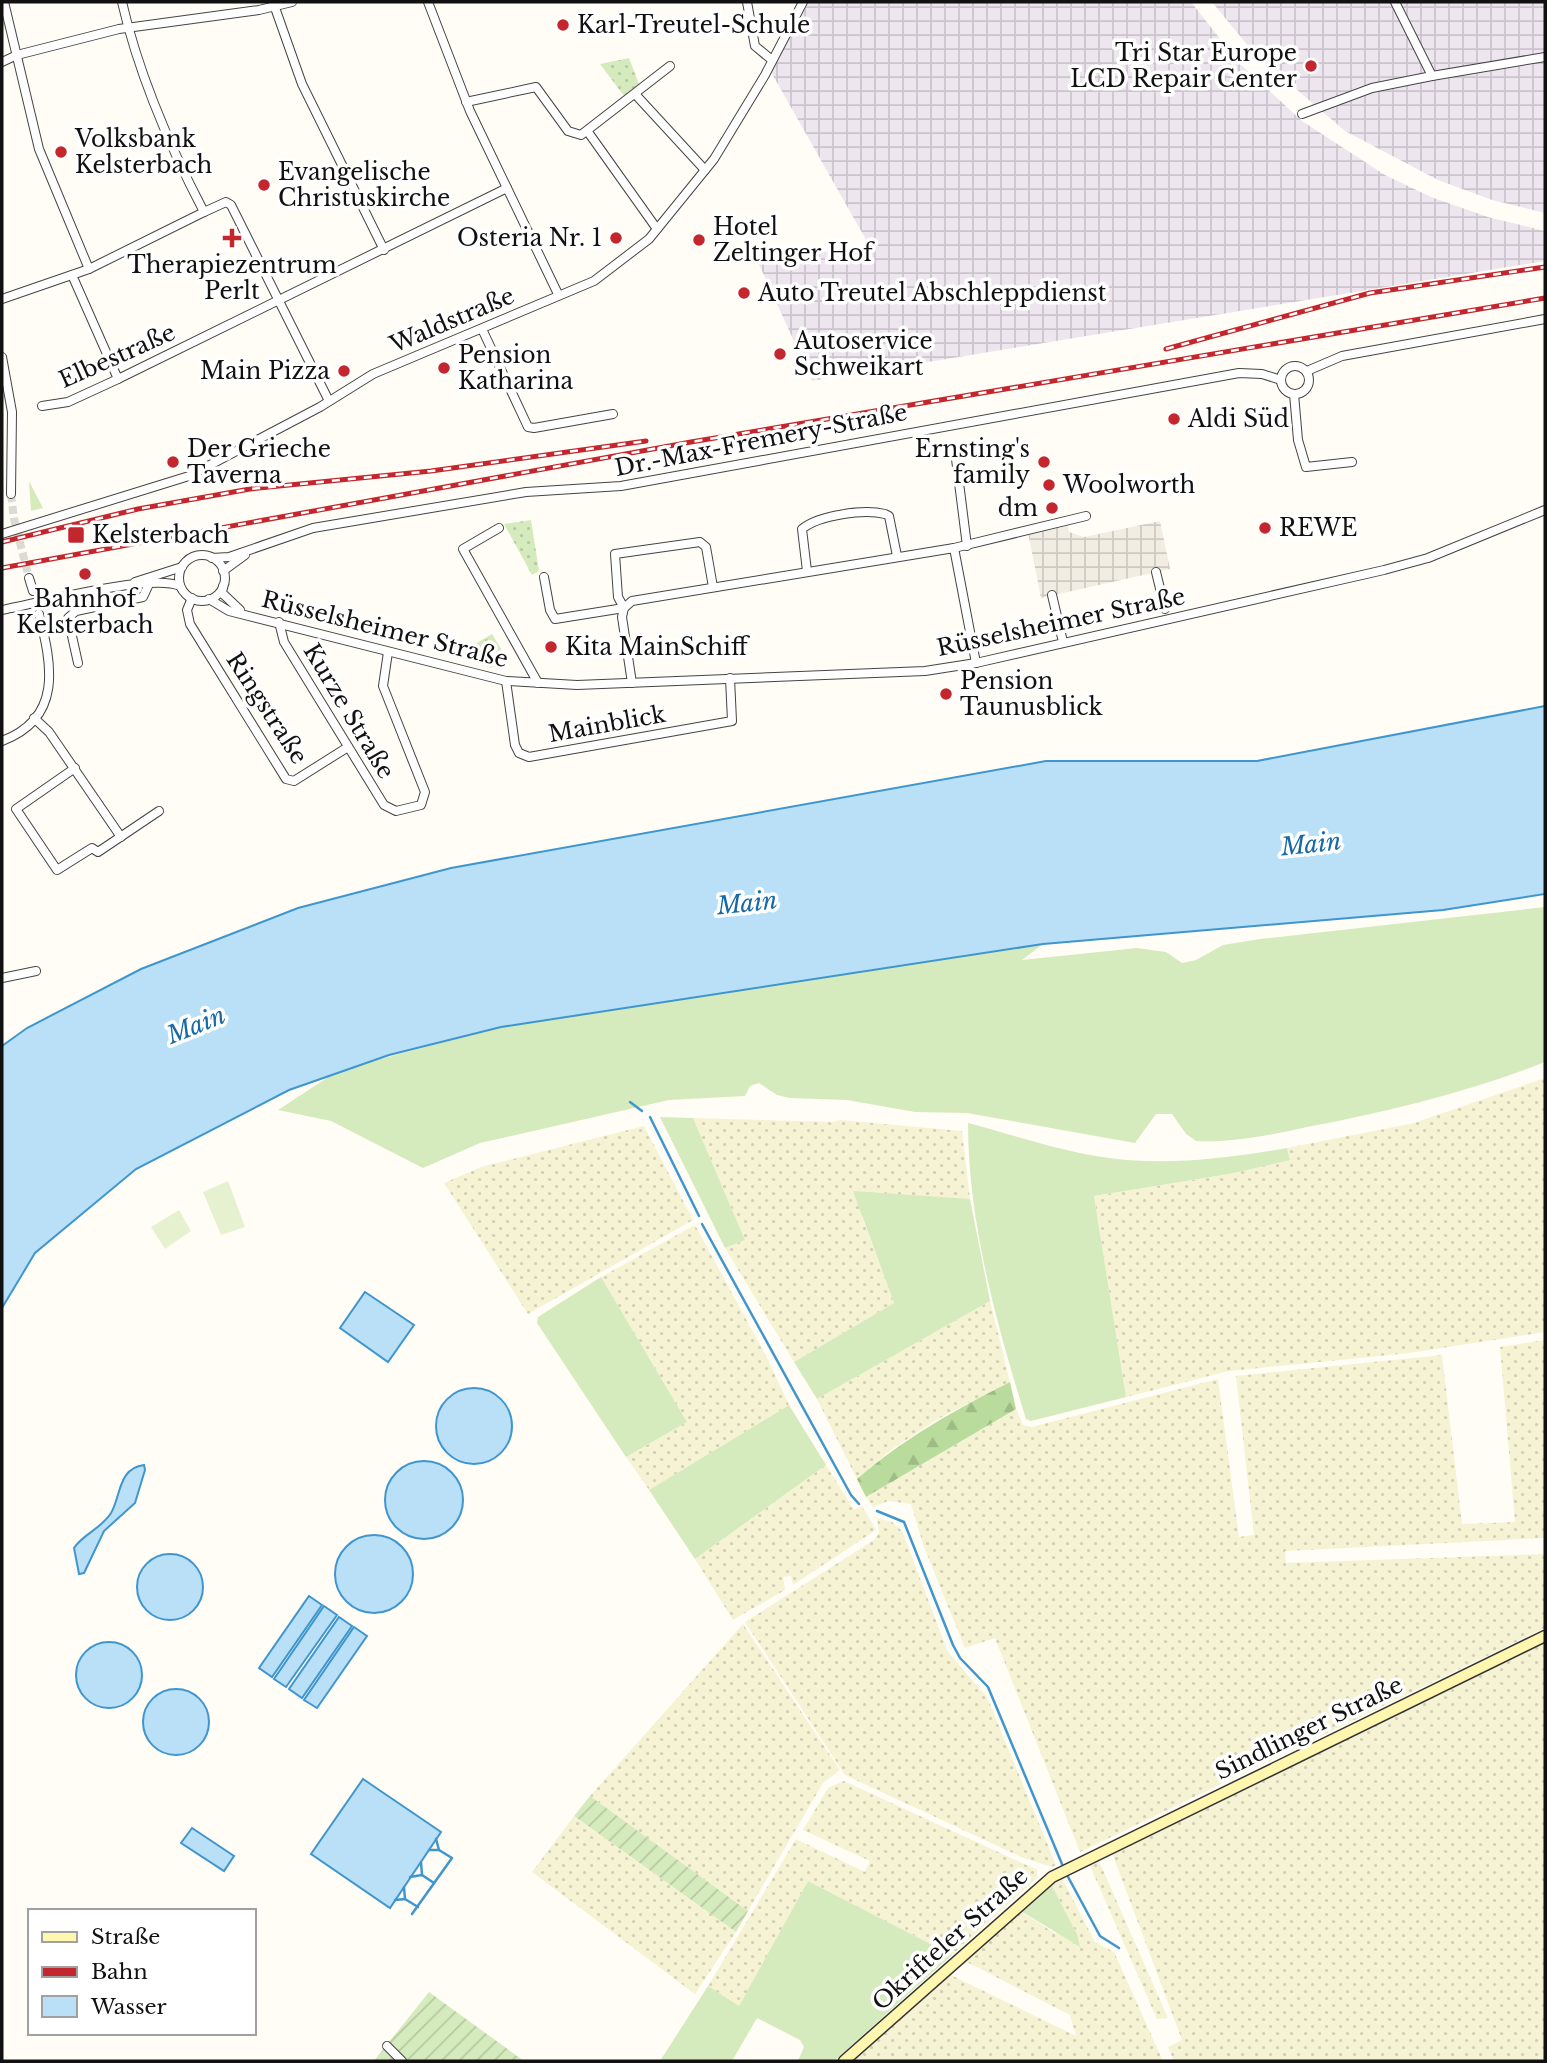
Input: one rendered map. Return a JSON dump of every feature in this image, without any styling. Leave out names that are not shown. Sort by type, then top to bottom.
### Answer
[{"type":"street","points":[[4,2],[41,155],[89,269]]},
{"type":"street","points":[[122,2],[152,100],[174,155],[204,212]]},
{"type":"street","points":[[2,62],[17,55],[129,28],[259,10],[273,3],[292,2]]},
{"type":"street","points":[[428,2],[466,102],[558,294]]},
{"type":"street","points":[[747,2],[755,46],[772,60]]},
{"type":"street","name":"Waldstraße","points":[[2,534],[189,476],[310,413],[328,399],[385,369],[594,281],[657,229],[705,170],[730,135],[803,2]]},
{"type":"street","points":[[1395,2],[1432,76]]},
{"type":"street","points":[[273,3],[302,84],[384,250]]},
{"type":"street","points":[[1302,114],[1372,88],[1545,57]]},
{"type":"street","points":[[466,102],[536,87],[568,131],[581,135],[670,66]]},
{"type":"street","points":[[635,94],[705,170]]},
{"type":"street","points":[[588,132],[657,229]]},
{"type":"street","name":"Elbestraße","points":[[42,406],[68,402],[118,379],[507,187]]},
{"type":"street","points":[[2,299],[89,269],[226,202],[231,205],[328,399]]},
{"type":"street","points":[[72,275],[118,379]]},
{"type":"street","points":[[1307,371],[1342,356],[1545,319]]},
{"type":"street","points":[[482,329],[528,427],[613,414]]},
{"type":"street","points":[[2,357],[12,412],[12,494]]},
{"type":"street","points":[[1290,366],[1302,366],[1307,371],[1309,386],[1294,394],[1285,390],[1281,380],[1282,373],[1290,366]]},
{"type":"street","name":"Dr.-Max-Fremery-Straße","points":[[212,558],[222,559],[250,551],[313,528],[526,492],[621,486],[1239,373],[1262,374],[1281,380]]},
{"type":"street","points":[[1294,394],[1298,440],[1306,467],[1352,462]]},
{"type":"street","points":[[956,452],[967,546]]},
{"type":"street","name":"Rüsselsheimer Straße","points":[[209,599],[229,611],[242,612],[506,681],[538,684],[632,683],[925,671],[976,663],[1406,564],[1545,510]]},
{"type":"street","points":[[807,570],[802,529],[808,524],[840,517],[878,512],[889,516],[897,556]]},
{"type":"street","points":[[544,577],[550,610],[555,619],[624,608],[632,601],[807,570],[967,546],[1086,516]]},
{"type":"street","points":[[499,528],[463,549],[538,684]]},
{"type":"street","points":[[632,683],[622,617],[624,608],[618,597],[615,554],[700,542],[706,547],[713,587]]},
{"type":"street","points":[[954,548],[976,663]]},
{"type":"street","name":"Dr.-Max-Fremery-Straße","points":[[223,571],[250,551]]},
{"type":"street","points":[[2,610],[125,585],[182,567],[198,555],[212,558],[223,571],[223,586],[209,599],[192,598],[180,586],[166,582],[125,585]]},
{"type":"street","points":[[180,586],[182,567]]},
{"type":"street","points":[[1156,572],[1165,609]]},
{"type":"street","points":[[29,578],[33,591]]},
{"type":"street","points":[[78,663],[68,618],[76,611],[143,597],[149,584]]},
{"type":"street","name":"Rüsselsheimer Straße","points":[[223,586],[222,593],[242,612]]},
{"type":"street","points":[[1052,595],[1063,642]]},
{"type":"street","name":"Ringstraße","points":[[192,598],[187,610],[190,624],[286,779],[295,781],[348,747]]},
{"type":"street","points":[[2,741],[17,735],[34,719],[45,702],[51,680],[39,614]]},
{"type":"street","name":"Kurze Straße","points":[[279,622],[284,642],[348,747],[384,805],[396,811],[421,805],[425,792],[383,686],[388,652]]},
{"type":"street","name":"Mainblick","points":[[506,681],[515,746],[519,753],[529,757],[732,721],[730,678]]},
{"type":"street","points":[[34,719],[50,732],[121,836]]},
{"type":"street","points":[[75,768],[19,807],[17,813],[57,870],[92,848],[98,852],[159,811]]},
{"type":"street","points":[[2,978],[36,971]]},
{"type":"street","name":"Sindlinger Straße","points":[[1090,1857],[1545,1636]]},
{"type":"street","name":"Okrifteler Straße","points":[[844,2061],[1029,1894],[1052,1877],[1090,1857]]},
{"type":"street","points":[[387,2046],[402,2061]]},
{"type":"shaded area","points":[[809,2],[1191,2],[1240,64],[1302,121],[1385,175],[1431,197],[1488,217],[1545,231],[1545,261],[812,381],[758,262],[869,245],[771,72]]},
{"type":"shaded area","points":[[1212,2],[1545,2],[1545,213],[1492,200],[1438,180],[1345,131],[1254,53]]},
{"type":"shaded area","points":[[1160,521],[1170,569],[1041,598],[1027,527],[1067,522],[1069,532],[1084,537]]},
{"type":"shaded area","points":[[1545,1078],[1545,1332],[1409,1353],[1229,1371],[1126,1397],[1094,1196],[1229,1174],[1290,1159],[1287,1148],[1414,1123]]},
{"type":"shaded area","points":[[693,1118],[840,1120],[962,1131],[970,1199],[862,1217],[894,1303],[794,1362],[725,1248],[745,1240]]},
{"type":"shaded area","points":[[644,1126],[693,1220],[528,1314],[444,1183],[481,1167]]},
{"type":"shaded area","points":[[695,1225],[766,1356],[789,1405],[649,1490],[626,1457],[687,1422],[601,1277]]},
{"type":"shaded area","points":[[990,1301],[1010,1382],[936,1420],[891,1450],[857,1479],[817,1399]]},
{"type":"shaded area","points":[[1545,1340],[1545,1538],[1285,1551],[1286,1563],[1545,1554],[1545,1628],[1080,1852],[995,1638],[965,1648],[924,1547],[911,1504],[888,1501],[873,1507],[866,1497],[1016,1409],[1023,1425],[1032,1427],[1218,1379],[1239,1537],[1254,1535],[1236,1376],[1442,1355],[1462,1524],[1515,1522],[1500,1347]]},
{"type":"shaded area","points":[[826,1465],[854,1510],[862,1506],[876,1530],[793,1585],[791,1576],[783,1577],[785,1590],[733,1620],[695,1559]]},
{"type":"shaded area","points":[[877,1518],[892,1522],[902,1531],[948,1652],[987,1697],[1056,1865],[1052,1867],[1021,1857],[845,1775],[745,1622],[874,1540],[879,1533]]},
{"type":"shaded area","points":[[743,1624],[840,1770],[823,1783],[748,1911],[590,1796]]},
{"type":"shaded area","points":[[1545,1641],[1545,2061],[1174,2061],[1168,2047],[1182,2040],[1112,1853]]},
{"type":"shaded area","points":[[844,1781],[1037,1870],[1038,1877],[952,1955],[808,1881],[739,2007],[708,1986],[796,1839],[865,1872],[870,1861],[803,1830],[828,1788]]},
{"type":"shaded area","points":[[574,1816],[736,1932],[695,1994],[532,1872]]},
{"type":"shaded area","points":[[1099,1861],[1168,2018],[1157,2019],[1090,1866]]},
{"type":"shaded area","points":[[1062,1878],[1095,1942],[1114,1952],[1163,2061],[852,2061],[949,1974],[1076,2036],[1070,2015],[965,1961],[1021,1911],[1054,1933],[1077,1934],[1051,1884]]},
{"type":"green space","points":[[629,58],[639,84],[624,96],[600,64]]},
{"type":"green space","points":[[29,481],[30,483],[43,508],[31,511]]},
{"type":"green space","points":[[531,520],[539,571],[532,575],[504,524]]},
{"type":"green space","points":[[492,634],[507,659],[491,668],[481,665],[470,647]]},
{"type":"green space","points":[[1545,907],[1545,1062],[1428,1100],[1252,1138],[1196,1141],[1186,1134],[1172,1114],[1156,1114],[1135,1143],[967,1113],[915,1112],[847,1100],[790,1098],[777,1095],[759,1083],[750,1086],[745,1096],[669,1100],[480,1143],[423,1168],[331,1121],[278,1110],[339,1070],[501,1027],[1043,944],[1022,960],[1137,948],[1166,952],[1182,963],[1196,960],[1223,945],[1260,939]]},
{"type":"green space","points":[[660,1117],[693,1118],[745,1240],[725,1248]]},
{"type":"green space","points":[[968,1123],[1109,1158],[1198,1160],[1287,1148],[1290,1160],[1229,1174],[1094,1196],[1126,1397],[1031,1421],[1026,1419],[1015,1383],[986,1273],[973,1198]]},
{"type":"green space","points":[[228,1181],[245,1227],[221,1235],[203,1192]]},
{"type":"green space","points":[[853,1191],[970,1199],[990,1301],[817,1399],[794,1362],[894,1303]]},
{"type":"green space","points":[[179,1210],[191,1231],[165,1249],[151,1227]]},
{"type":"green space","points":[[601,1277],[687,1422],[626,1457],[537,1323],[538,1317]]},
{"type":"green space","points":[[1010,1382],[1016,1409],[866,1497],[857,1479],[875,1464],[930,1426]]},
{"type":"green space","points":[[789,1405],[826,1465],[695,1559],[649,1490]]},
{"type":"green space","points":[[590,1796],[748,1911],[736,1932],[574,1816]]},
{"type":"green space","points":[[808,1881],[952,1955],[834,2061],[798,2061],[804,2047],[800,2040],[757,2018],[732,2061],[660,2061],[708,1986],[739,2006]]},
{"type":"green space","points":[[1051,1884],[1077,1934],[1080,1947],[1021,1911]]},
{"type":"green space","points":[[429,1992],[524,2061],[374,2061]]},
{"type":"water","name":"Main","points":[[1545,706],[1545,894],[1443,910],[1043,944],[501,1027],[389,1055],[289,1090],[136,1169],[35,1253],[2,1308],[2,1046],[27,1028],[141,969],[298,908],[451,868],[1046,761],[1257,761]]},
{"type":"water","points":[[365,1292],[414,1325],[388,1362],[340,1328]]},
{"type":"water","points":[[474,1388],[488,1391],[501,1399],[509,1412],[512,1426],[509,1440],[501,1453],[488,1461],[474,1464],[460,1461],[447,1453],[439,1440],[436,1426],[439,1412],[447,1399],[460,1391]]},
{"type":"water","points":[[424,1461],[439,1464],[452,1472],[460,1485],[463,1500],[460,1515],[452,1528],[439,1536],[424,1539],[409,1536],[396,1528],[388,1515],[385,1500],[388,1485],[396,1472],[409,1464]]},
{"type":"water","points":[[144,1465],[145,1470],[135,1503],[104,1531],[84,1573],[79,1574],[74,1548],[111,1513],[129,1471]]},
{"type":"water","points":[[374,1535],[389,1538],[402,1546],[410,1559],[413,1574],[410,1589],[402,1602],[389,1610],[374,1613],[359,1610],[346,1602],[338,1589],[335,1574],[338,1559],[346,1546],[359,1538]]},
{"type":"water","points":[[170,1554],[193,1564],[203,1587],[193,1610],[170,1620],[147,1610],[137,1587],[147,1564]]},
{"type":"water","points":[[309,1596],[322,1605],[272,1677],[259,1668]]},
{"type":"water","points":[[324,1606],[337,1615],[286,1687],[274,1679]]},
{"type":"water","points":[[339,1617],[352,1626],[302,1698],[289,1689]]},
{"type":"water","points":[[354,1627],[367,1636],[317,1708],[304,1700]]},
{"type":"water","points":[[109,1642],[132,1652],[142,1675],[132,1698],[109,1708],[86,1698],[76,1675],[86,1652]]},
{"type":"water","points":[[176,1689],[189,1692],[199,1699],[206,1709],[209,1722],[206,1735],[199,1745],[189,1752],[176,1755],[163,1752],[153,1745],[146,1735],[143,1722],[146,1709],[153,1699],[163,1692]]},
{"type":"water","points":[[363,1779],[441,1832],[390,1908],[311,1854]]},
{"type":"water","points":[[192,1828],[234,1856],[224,1871],[181,1843]]},
{"type":"waterway","points":[[630,1102],[642,1111]]},
{"type":"waterway","points":[[650,1117],[699,1216]]},
{"type":"waterway","points":[[702,1224],[851,1495],[859,1504]]},
{"type":"waterway","points":[[877,1511],[904,1522],[953,1645],[960,1658],[988,1687],[1062,1864]]},
{"type":"waterway","points":[[436,1839],[439,1850]]},
{"type":"waterway","points":[[412,1914],[452,1858],[439,1850],[429,1850]]},
{"type":"waterway","points":[[421,1862],[422,1875]]},
{"type":"waterway","points":[[410,1877],[422,1875],[434,1883]]},
{"type":"waterway","points":[[1067,1875],[1100,1936],[1119,1948]]},
{"type":"waterway","points":[[404,1887],[405,1899]]},
{"type":"waterway","points":[[395,1900],[405,1899],[418,1907]]},
{"type":"tunnel","points":[[11,494],[14,519],[29,578]]},
{"type":"railway","points":[[1166,349],[1370,293],[1545,267]]},
{"type":"railway","points":[[2,568],[691,442],[1545,298]]},
{"type":"railway","points":[[2,542],[138,509],[250,489],[431,471],[646,441]]},
{"type":"place","name":"Karl-Treutel-Schule","points":[[563,25]]},
{"type":"place","name":"Tri Star Europe LCD Repair Center","points":[[1311,66]]},
{"type":"place","name":"Volksbank Kelsterbach","points":[[61,152]]},
{"type":"place","name":"Evangelische Christuskirche","points":[[264,185]]},
{"type":"place","name":"Therapiezentrum Perlt","points":[[232,238]]},
{"type":"place","name":"Osteria Nr. 1","points":[[616,238]]},
{"type":"place","name":"Hotel Zeltinger Hof","points":[[699,240]]},
{"type":"place","name":"Auto Treutel Abschleppdienst","points":[[744,293]]},
{"type":"place","name":"Autoservice Schweikart","points":[[780,354]]},
{"type":"place","name":"Pension Katharina","points":[[444,368]]},
{"type":"place","name":"Main Pizza","points":[[344,371]]},
{"type":"place","name":"Aldi Süd","points":[[1174,419]]},
{"type":"place","name":"Der Grieche Taverna","points":[[173,462]]},
{"type":"place","name":"Ernsting's family","points":[[1044,462]]},
{"type":"place","name":"Woolworth","points":[[1049,485]]},
{"type":"place","name":"dm","points":[[1052,508]]},
{"type":"place","name":"REWE","points":[[1265,528]]},
{"type":"place","name":"Kelsterbach","points":[[76,535]]},
{"type":"place","name":"Bahnhof Kelsterbach","points":[[85,574]]},
{"type":"place","name":"Kita MainSchiff","points":[[551,647]]},
{"type":"place","name":"Pension Taunusblick","points":[[946,694]]}]
